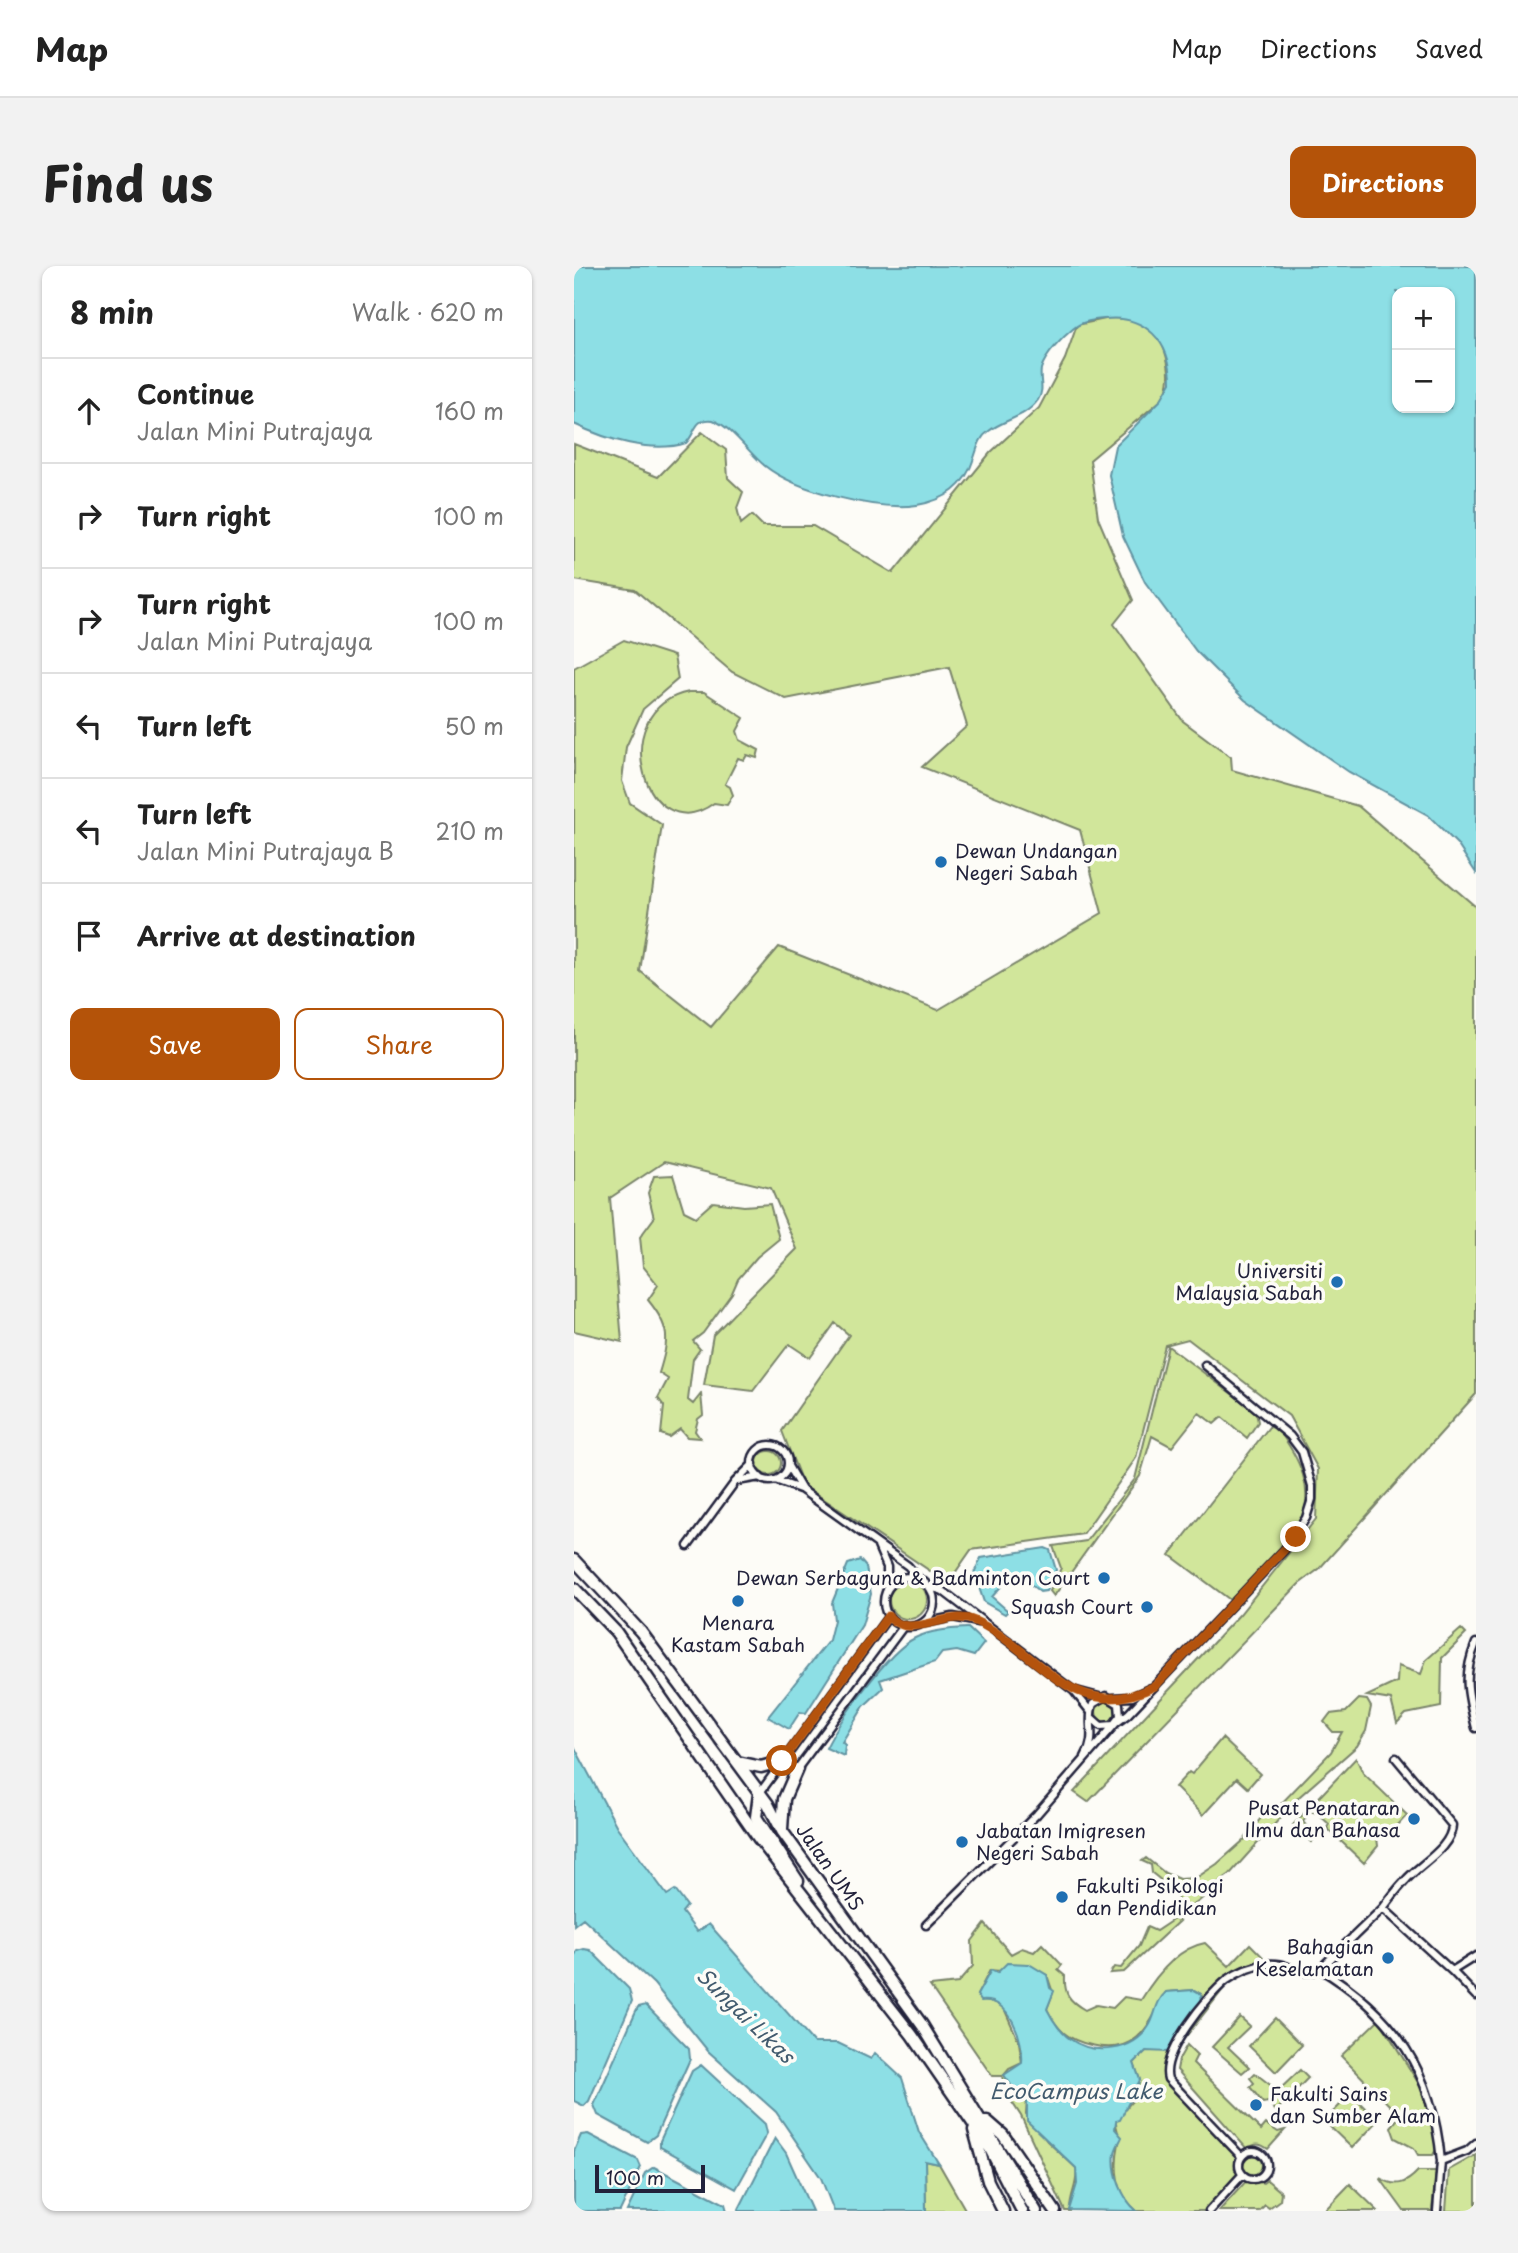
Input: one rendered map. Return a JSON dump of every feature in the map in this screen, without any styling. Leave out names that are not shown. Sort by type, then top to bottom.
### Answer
[{"type":"highway","name":"Jalan UMS","points":[[574,1560],[645,1637],[737,1762],[782,1831],[922,2025],[975,2117],[1036,2211]]},
{"type":"highway","name":"Jalan UMS","points":[[574,1588],[615,1632],[759,1839],[975,2117],[1022,2211]]},
{"type":"highway","points":[[737,1762],[761,1767],[782,1761]]},
{"type":"highway","points":[[782,1831],[784,1799],[797,1769]]},
{"type":"highway","points":[[759,1794],[756,1817],[792,1868],[804,1896]]},
{"type":"highway","points":[[975,2117],[988,2181],[1003,2211]]},
{"type":"highway","points":[[975,2117],[1003,2135],[1055,2211]]},
{"type":"street","points":[[926,1925],[1037,1814],[1116,1723],[1155,1686],[1296,1537],[1312,1499],[1312,1486],[1302,1452],[1290,1436],[1205,1365]]},
{"type":"street","points":[[688,1546],[736,1482],[753,1464],[756,1452],[768,1445],[782,1449],[802,1490]]},
{"type":"street","points":[[753,1464],[760,1477]]},
{"type":"street","points":[[775,1480],[784,1475],[788,1466]]},
{"type":"street","points":[[736,1482],[760,1477],[802,1490],[908,1566],[930,1587],[943,1591],[1074,1691],[1101,1726],[1116,1723]]},
{"type":"street","points":[[878,1546],[887,1567],[884,1601],[888,1616],[903,1626],[941,1618],[963,1617],[989,1627]]},
{"type":"street","points":[[886,1591],[897,1580],[918,1578]]},
{"type":"street","points":[[921,1624],[934,1608],[930,1587]]},
{"type":"street","points":[[759,1794],[888,1616]]},
{"type":"street","points":[[797,1769],[903,1626]]},
{"type":"street","points":[[1476,1643],[1466,1680],[1467,1701],[1476,1728]]},
{"type":"street","points":[[1074,1691],[1102,1697],[1132,1698],[1155,1686]]},
{"type":"street","points":[[1082,1761],[1092,1745],[1093,1704],[1102,1697]]},
{"type":"street","points":[[1113,1698],[1121,1712],[1116,1723]]},
{"type":"street","points":[[1241,2156],[1168,2080],[1168,2055],[1211,1996],[1235,1975],[1270,1963],[1301,1972],[1320,1969],[1383,1908],[1405,1880],[1443,1845],[1452,1825],[1396,1758]]},
{"type":"street","points":[[1383,1908],[1476,1996]]},
{"type":"street","points":[[1452,1971],[1476,1956]]},
{"type":"street","points":[[1320,1969],[1356,1992],[1408,2050],[1421,2072],[1438,2128],[1441,2161],[1437,2211]]},
{"type":"street","points":[[1441,2161],[1467,2151],[1476,2143]]},
{"type":"street","points":[[1255,2151],[1263,2155],[1267,2163],[1265,2172],[1259,2178],[1250,2179],[1242,2175],[1238,2164],[1241,2156],[1255,2151]]},
{"type":"street","points":[[1209,2211],[1242,2175]]},
{"type":"green space","points":[[1110,318],[1135,320],[1148,326],[1161,342],[1169,373],[1168,384],[1160,401],[1090,460],[1098,518],[1133,600],[1114,624],[1183,721],[1231,757],[1232,770],[1358,806],[1476,907],[1476,1394],[1319,1569],[1299,1584],[1088,1802],[1074,1792],[1240,1614],[1316,1519],[1318,1469],[1289,1416],[1188,1339],[1165,1345],[1136,1458],[1083,1534],[971,1550],[948,1583],[803,1485],[782,1431],[849,1335],[835,1323],[810,1358],[789,1344],[753,1391],[704,1385],[713,1335],[797,1249],[771,1188],[664,1162],[610,1198],[622,1342],[574,1331],[574,668],[624,640],[674,656],[678,679],[643,709],[626,747],[622,781],[630,803],[662,825],[640,971],[711,1027],[779,947],[938,1010],[1102,913],[1080,830],[922,767],[967,726],[949,667],[786,699],[732,672],[635,590],[574,580],[574,444],[658,477],[702,432],[726,450],[728,478],[743,492],[737,508],[741,524],[752,515],[763,526],[813,526],[893,573],[990,453],[1039,408],[1065,359],[1077,325]]},
{"type":"green space","points":[[689,692],[704,692],[744,718],[737,731],[740,740],[759,750],[757,758],[747,755],[744,760],[738,758],[725,784],[730,787],[733,795],[727,805],[714,803],[690,813],[669,809],[654,794],[644,773],[641,748],[647,724],[663,704]]},
{"type":"green space","points":[[673,1175],[684,1211],[696,1217],[713,1202],[744,1206],[770,1204],[779,1239],[757,1257],[738,1279],[732,1293],[703,1333],[693,1341],[700,1349],[693,1359],[688,1400],[693,1404],[701,1394],[703,1415],[698,1419],[695,1431],[700,1438],[687,1437],[680,1429],[669,1437],[661,1434],[664,1406],[658,1398],[668,1379],[659,1373],[666,1335],[661,1319],[648,1300],[658,1285],[643,1266],[640,1237],[654,1218],[648,1193],[654,1176]]},
{"type":"green space","points":[[1168,1346],[1256,1412],[1258,1422],[1247,1438],[1222,1417],[1214,1424],[1199,1413],[1172,1447],[1152,1436],[1140,1476],[1054,1596],[1050,1591],[1061,1568],[1053,1546],[1086,1541],[1135,1479]]},
{"type":"green space","points":[[1269,1427],[1277,1428],[1295,1457],[1305,1481],[1306,1502],[1301,1521],[1290,1540],[1235,1599],[1229,1599],[1170,1555]]},
{"type":"green space","points":[[769,1451],[780,1458],[781,1463],[774,1474],[769,1475],[758,1468],[757,1463],[764,1452]]},
{"type":"green space","points":[[908,1581],[922,1586],[927,1600],[922,1614],[908,1619],[894,1614],[889,1600],[894,1586]]},
{"type":"green space","points":[[1461,1629],[1466,1634],[1442,1658],[1441,1707],[1406,1714],[1397,1723],[1391,1700],[1367,1696],[1397,1682],[1398,1666],[1421,1674],[1426,1660]]},
{"type":"green space","points":[[1359,1699],[1367,1700],[1371,1707],[1366,1731],[1357,1746],[1300,1796],[1230,1874],[1190,1907],[1180,1903],[1172,1889],[1152,1873],[1151,1865],[1142,1861],[1146,1858],[1165,1873],[1179,1879],[1196,1878],[1217,1864],[1244,1840],[1264,1814],[1277,1808],[1331,1752],[1342,1732],[1333,1732],[1324,1722],[1330,1714],[1346,1712]]},
{"type":"green space","points":[[1106,1702],[1113,1705],[1116,1712],[1113,1719],[1106,1722],[1099,1719],[1096,1712],[1099,1705]]},
{"type":"green space","points":[[1222,1738],[1260,1774],[1248,1788],[1237,1778],[1203,1815],[1175,1787],[1189,1772],[1192,1774]]},
{"type":"green space","points":[[1356,1758],[1363,1773],[1407,1815],[1389,1835],[1380,1834],[1377,1838],[1378,1846],[1364,1863],[1327,1828],[1329,1824],[1317,1813],[1310,1811],[1303,1822],[1316,1837],[1311,1842],[1293,1825]]},
{"type":"green space","points":[[1174,1919],[1179,1921],[1124,1972],[1110,1973],[1114,1967],[1121,1968],[1139,1946],[1147,1927],[1156,1931]]},
{"type":"green space","points":[[985,1924],[1011,1954],[1022,1948],[1034,1952],[1042,1944],[1062,1965],[1058,1970],[1065,1976],[1065,1988],[1069,1996],[1085,2010],[1096,2005],[1113,2008],[1124,1997],[1141,2000],[1176,1957],[1205,1943],[1229,1966],[1250,1944],[1263,1957],[1261,1965],[1245,1971],[1229,1982],[1169,2058],[1167,2076],[1241,2154],[1238,2166],[1241,2174],[1205,2211],[1137,2211],[1120,2188],[1116,2126],[1116,2120],[1132,2101],[1140,2080],[1134,2063],[1146,2051],[1151,2051],[1204,2001],[1201,1994],[1194,1990],[1166,1992],[1139,2036],[1130,2043],[1106,2047],[1076,2040],[1059,2028],[1047,2009],[1053,1993],[1047,1975],[990,1970],[977,1995],[1003,2006],[1019,2042],[1022,2063],[1009,2069],[1004,2075],[1016,2092],[1027,2099],[1026,2114],[1047,2141],[1076,2168],[1070,2211],[1065,2211],[1021,2116],[1006,2093],[1002,2076],[992,2076],[930,1986],[958,1983],[973,1966],[972,1941]]},
{"type":"green space","points":[[1240,2017],[1250,2026],[1228,2047],[1249,2067],[1242,2073],[1212,2047]]},
{"type":"green space","points":[[1275,2018],[1302,2045],[1276,2072],[1249,2046]]},
{"type":"green space","points":[[1379,2019],[1422,2089],[1437,2148],[1433,2155],[1418,2155],[1414,2148],[1395,2138],[1391,2127],[1400,2116],[1341,2056]]},
{"type":"green space","points":[[1187,2045],[1197,2055],[1193,2063],[1261,2130],[1266,2124],[1278,2132],[1285,2130],[1268,2149],[1258,2145],[1247,2149],[1177,2070],[1179,2059]]},
{"type":"green space","points":[[1300,2070],[1308,2078],[1276,2111],[1268,2102],[1263,2103],[1250,2087],[1254,2083],[1250,2078],[1255,2073],[1278,2091]]},
{"type":"green space","points":[[1351,2094],[1378,2121],[1352,2148],[1324,2121]]},
{"type":"green space","points":[[1252,2155],[1259,2158],[1262,2165],[1259,2172],[1252,2175],[1245,2172],[1242,2165],[1245,2158]]},
{"type":"green space","points":[[1476,2155],[1476,2211],[1446,2211],[1449,2170]]},
{"type":"green space","points":[[925,2161],[939,2164],[966,2211],[926,2211]]},
{"type":"green space","points":[[1418,2171],[1436,2171],[1432,2211],[1404,2211],[1380,2178],[1396,2184],[1409,2179]]},
{"type":"green space","points":[[1248,2179],[1263,2183],[1267,2180],[1281,2192],[1280,2200],[1269,2208],[1265,2205],[1259,2211],[1219,2211]]},
{"type":"green space","points":[[1350,2184],[1378,2211],[1324,2211]]},
{"type":"water","points":[[574,266],[1476,266],[1476,873],[1457,844],[1428,815],[1349,772],[1245,700],[1196,651],[1145,582],[1123,536],[1109,475],[1115,446],[1160,401],[1171,382],[1170,368],[1161,343],[1143,326],[1132,321],[1104,319],[1085,322],[1074,328],[1046,358],[1041,369],[1041,392],[1033,406],[986,434],[960,484],[945,496],[927,503],[881,505],[816,491],[765,466],[734,434],[713,420],[702,421],[686,443],[673,446],[644,446],[600,435],[574,424]]},
{"type":"water","points":[[1045,1548],[1050,1550],[1056,1570],[1046,1591],[1040,1592],[1014,1571],[992,1597],[1008,1611],[1005,1614],[984,1602],[974,1573],[981,1558]]},
{"type":"water","points":[[860,1560],[866,1567],[871,1594],[862,1625],[806,1713],[800,1712],[789,1729],[768,1717],[829,1640],[834,1620],[832,1603],[848,1564]]},
{"type":"water","points":[[968,1628],[984,1643],[974,1656],[957,1651],[942,1653],[935,1662],[880,1680],[883,1688],[864,1706],[842,1742],[845,1745],[844,1756],[826,1748],[865,1688],[904,1645],[928,1633]]},
{"type":"water","name":"Sungai Likas","points":[[574,1746],[617,1827],[667,1895],[675,1890],[687,1906],[682,1912],[697,1932],[709,1924],[814,2043],[838,2043],[871,2059],[875,2053],[902,2078],[919,2132],[939,2164],[925,2161],[926,2211],[834,2211],[821,2178],[776,2112],[708,2051],[654,1984],[583,1918],[574,1925]]},
{"type":"water","points":[[590,1950],[629,1989],[632,2001],[589,2101],[584,2106],[574,2101],[574,1957],[577,1951]]},
{"type":"water","name":"EcoCampus Lake","points":[[1007,1963],[1029,1964],[1047,1975],[1050,1988],[1054,1991],[1047,2009],[1052,2018],[1070,2039],[1090,2048],[1112,2049],[1142,2035],[1166,1992],[1194,1990],[1201,1994],[1203,2010],[1169,2052],[1146,2051],[1134,2063],[1140,2080],[1120,2120],[1116,2121],[1115,2129],[1122,2137],[1114,2160],[1117,2177],[1127,2200],[1137,2211],[1069,2210],[1077,2184],[1076,2168],[1027,2121],[1027,2099],[1016,2092],[1004,2075],[1022,2063],[1017,2032],[1013,2022],[1000,2006],[981,2001],[977,1995],[991,1970],[997,1973]]},
{"type":"water","points":[[646,2005],[689,2049],[690,2059],[656,2135],[647,2142],[598,2115],[594,2105],[638,2007]]},
{"type":"water","points":[[701,2065],[765,2124],[767,2133],[736,2189],[660,2147],[660,2141],[692,2071]]},
{"type":"water","points":[[588,2134],[638,2160],[641,2167],[620,2211],[574,2211],[574,2151],[581,2135]]},
{"type":"water","points":[[775,2138],[786,2153],[812,2211],[738,2211]]},
{"type":"water","points":[[654,2167],[725,2204],[727,2211],[627,2211],[645,2173]]},
{"type":"place","name":"Dewan Undangan Negeri Sabah","points":[[941,862]]},
{"type":"place","name":"Universiti Malaysia Sabah","points":[[1337,1282]]},
{"type":"place","name":"Dewan Serbaguna & Badminton Court","points":[[1104,1578]]},
{"type":"place","name":"Menara Kastam Sabah","points":[[738,1601]]},
{"type":"place","name":"Squash Court","points":[[1147,1607]]},
{"type":"place","name":"Pusat Penataran Ilmu dan Bahasa","points":[[1414,1819]]},
{"type":"place","name":"Jabatan Imigresen Negeri Sabah","points":[[962,1842]]},
{"type":"place","name":"Fakulti Psikologi dan Pendidikan","points":[[1062,1897]]},
{"type":"place","name":"Bahagian Keselamatan","points":[[1388,1958]]},
{"type":"place","name":"Fakulti Sains dan Sumber Alam","points":[[1256,2105]]},
{"type":"route","points":[[782,1761],[839,1687],[888,1616],[896,1624],[911,1627],[941,1618],[970,1619],[989,1627],[1074,1691],[1093,1696],[1132,1698],[1155,1686],[1296,1537]]}]
